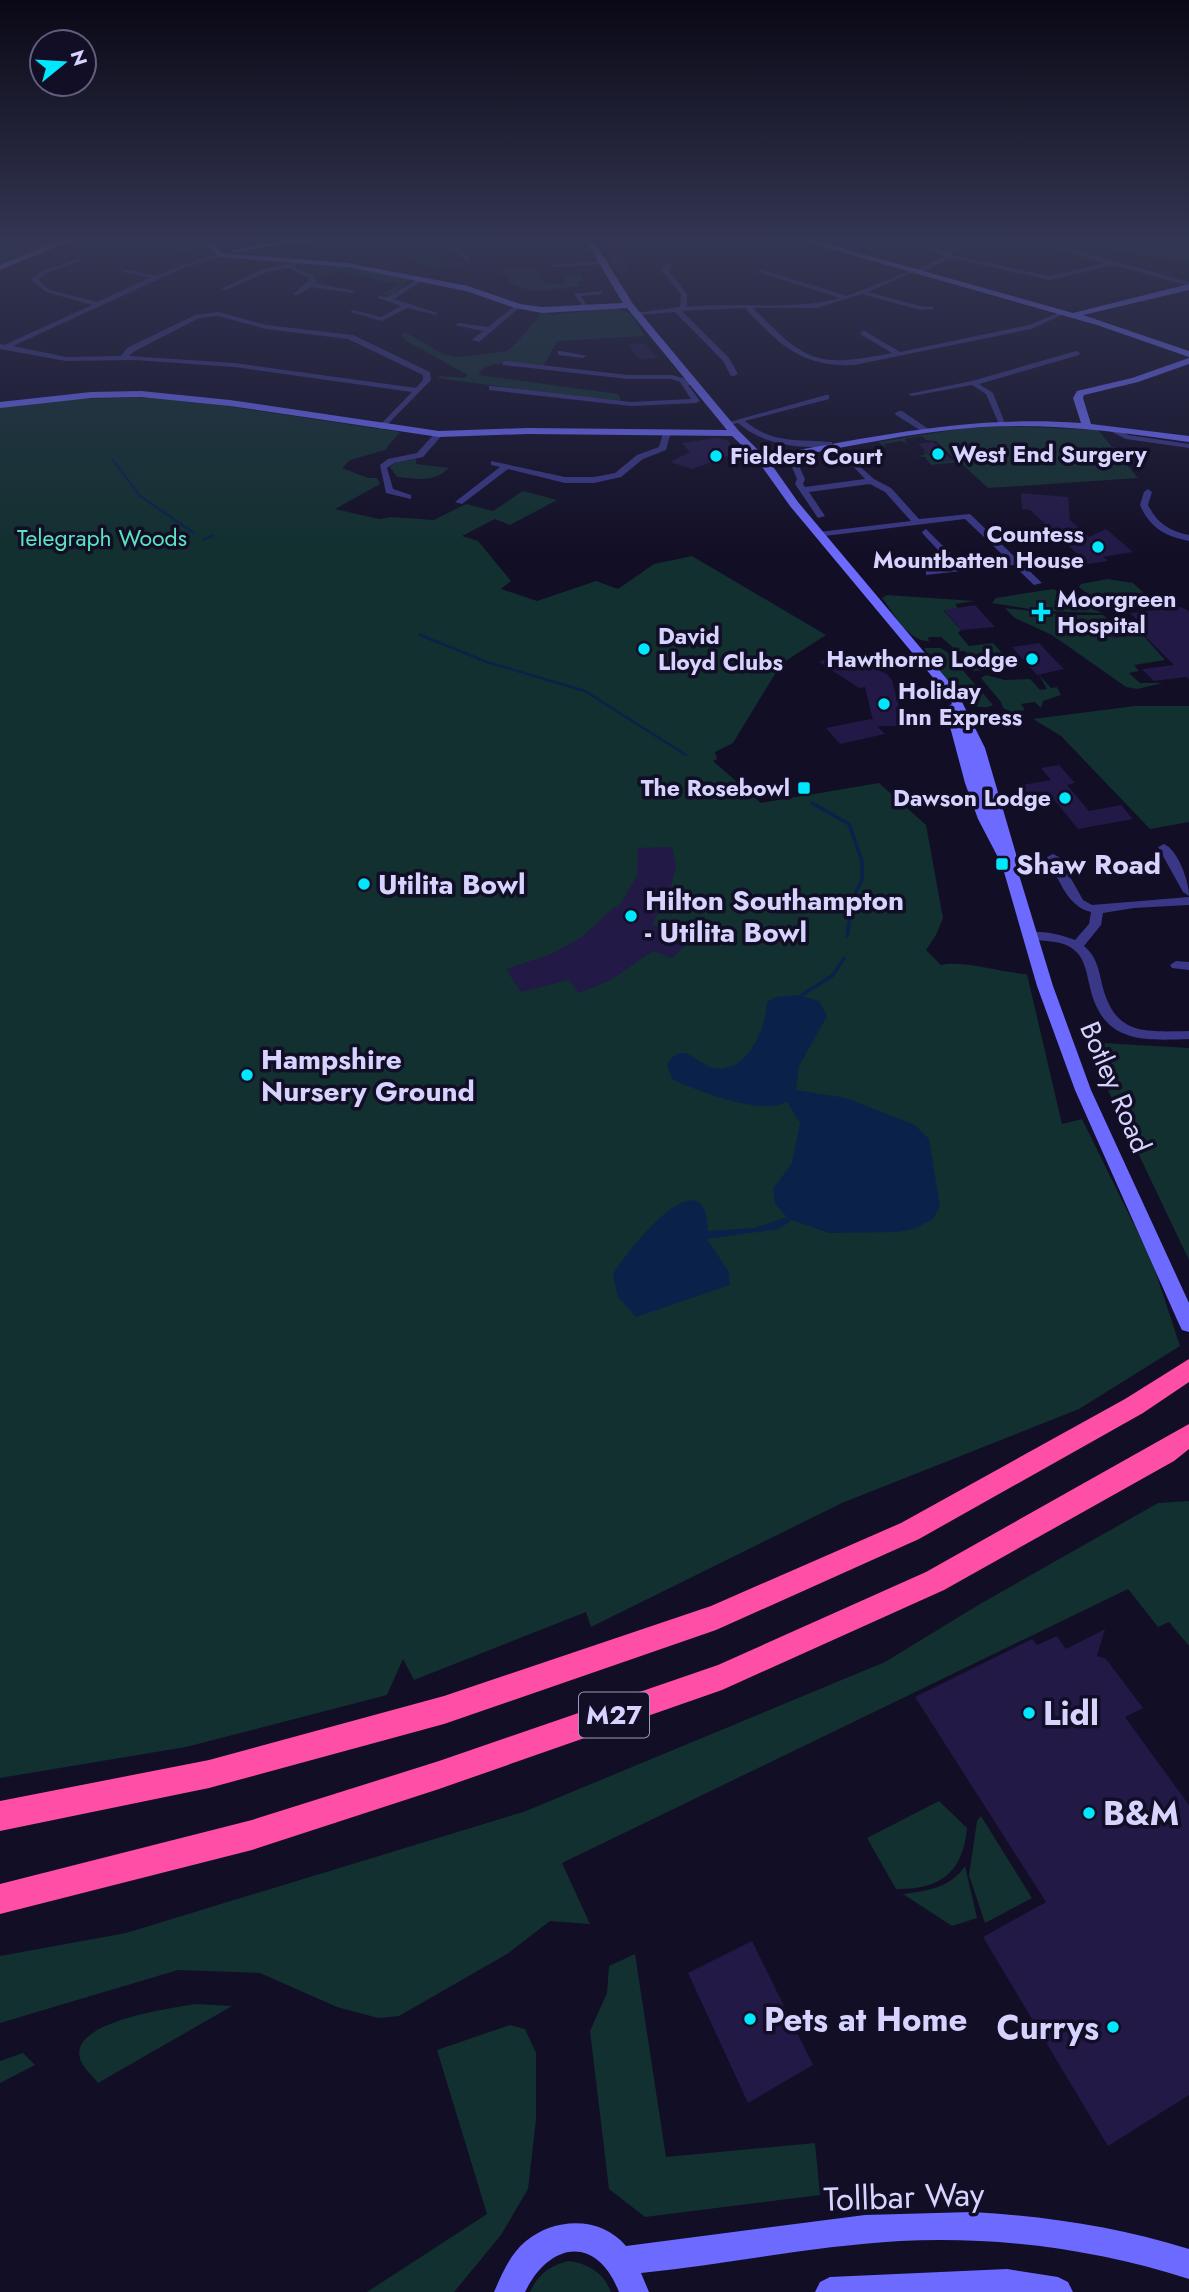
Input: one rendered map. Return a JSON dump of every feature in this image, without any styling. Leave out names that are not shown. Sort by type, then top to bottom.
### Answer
[{"type":"highway","name":"M27","points":[[0,1815],[209,1774],[444,1710],[716,1617],[910,1531],[1134,1406],[1189,1369]]},
{"type":"highway","name":"M27","points":[[0,1899],[252,1835],[439,1775],[722,1677],[935,1581],[1165,1453],[1189,1435]]},
{"type":"street","points":[[123,358],[130,349],[139,345]]},
{"type":"street","points":[[368,345],[426,374],[427,380],[383,427]]},
{"type":"street","name":"Botley Road","points":[[664,345],[762,459],[819,535],[938,680],[953,712],[985,819],[1009,865],[1030,936],[1083,1090],[1189,1324]]},
{"type":"street","points":[[715,345],[729,360],[734,374]]},
{"type":"street","points":[[787,345],[797,355],[806,359],[848,363],[938,345]]},
{"type":"street","points":[[884,345],[897,353]]},
{"type":"street","points":[[1162,345],[1189,354]]},
{"type":"street","points":[[2,348],[66,359],[123,358],[234,365],[416,390]]},
{"type":"street","points":[[561,353],[583,356]]},
{"type":"street","points":[[912,394],[973,383],[1076,353]]},
{"type":"street","points":[[560,369],[572,354]]},
{"type":"street","points":[[1087,427],[1078,398],[1080,393],[1135,380],[1189,361]]},
{"type":"street","points":[[506,363],[628,377],[672,377],[683,383],[703,409]]},
{"type":"street","points":[[683,383],[695,383]]},
{"type":"street","points":[[973,383],[989,393],[1003,424]]},
{"type":"street","points":[[492,388],[631,404],[696,401]]},
{"type":"street","points":[[0,405],[91,395],[141,394],[230,403],[439,434],[667,432],[735,426],[826,397]]},
{"type":"street","points":[[899,412],[926,430]]},
{"type":"street","points":[[762,459],[926,430],[1003,424],[1087,427],[1126,437],[1189,446]]},
{"type":"street","points":[[735,426],[775,442],[829,444]]},
{"type":"street","points":[[495,463],[565,480],[594,480],[618,475],[640,457],[663,448],[667,432]]},
{"type":"street","points":[[1109,432],[1189,439]]},
{"type":"street","points":[[408,497],[389,491],[383,467],[391,461],[421,455],[439,434]]},
{"type":"street","points":[[801,463],[796,467],[803,490],[821,516]]},
{"type":"street","points":[[459,502],[506,466]]},
{"type":"street","points":[[857,466],[871,481],[888,490],[917,522]]},
{"type":"street","points":[[803,490],[871,481]]},
{"type":"street","points":[[1148,492],[1144,505],[1153,522],[1165,532],[1189,538]]},
{"type":"street","points":[[819,535],[967,516],[1037,583]]},
{"type":"street","points":[[926,532],[961,569]]},
{"type":"street","points":[[929,573],[1016,562]]},
{"type":"street","points":[[1164,847],[1189,892]]},
{"type":"street","points":[[1053,857],[1078,902],[1097,910],[1134,904],[1189,901]]},
{"type":"street","points":[[1050,876],[1064,875]]},
{"type":"street","points":[[1078,945],[1095,925],[1097,910]]},
{"type":"street","points":[[1030,936],[1062,939],[1078,945],[1089,958],[1103,1005],[1113,1023],[1139,1033],[1189,1035]]},
{"type":"street","name":"Tollbar Way","points":[[620,2261],[902,2227],[993,2229],[1092,2240],[1156,2252],[1189,2264]]},
{"type":"street","points":[[509,2292],[515,2275],[528,2256],[543,2243],[561,2236],[583,2236],[603,2245],[620,2261],[634,2292]]},
{"type":"street","points":[[830,2292],[1007,2284],[1058,2292]]},
{"type":"green space","points":[[413,345],[427,345],[443,354],[457,357],[507,351],[514,345],[555,345],[543,367],[494,364],[480,371],[479,375],[618,394],[621,399],[617,402],[436,378],[464,378],[468,375]]},
{"type":"green space","name":"Telegraph Woods","points":[[166,397],[400,432],[385,450],[350,460],[342,468],[368,478],[377,478],[380,484],[335,509],[379,519],[392,517],[434,520],[466,504],[493,511],[523,491],[557,500],[510,525],[495,519],[462,536],[478,541],[511,581],[501,589],[537,601],[596,581],[618,589],[654,564],[692,556],[826,635],[781,664],[733,743],[715,752],[717,759],[713,761],[761,803],[879,783],[926,825],[943,918],[926,950],[941,965],[960,964],[1027,974],[1062,1124],[1082,1119],[1152,1261],[1180,1346],[1079,1409],[842,1503],[591,1627],[586,1612],[414,1680],[403,1659],[387,1695],[186,1747],[0,1778],[0,406],[75,399]]},
{"type":"green space","points":[[984,425],[1098,430],[1138,478],[988,488],[960,462],[931,465],[925,457],[915,456],[925,455],[924,450],[937,462],[956,460],[936,441],[926,440],[922,436],[905,439],[907,444],[901,441],[884,444],[886,448],[878,442]]},
{"type":"green space","points":[[416,459],[416,464],[449,468],[437,476],[418,479],[397,477],[390,467],[394,463]]},
{"type":"green space","points":[[1107,579],[1133,583],[1146,595],[1146,599],[1129,603],[1111,602],[1094,597],[1079,587],[1081,584]]},
{"type":"green space","points":[[1053,589],[1102,613],[1042,611],[992,603],[996,598]]},
{"type":"green space","points":[[887,595],[975,601],[955,604],[958,608],[944,611],[961,630],[958,633],[969,646],[993,643],[1004,655],[988,663],[985,670],[974,671],[971,669],[979,666],[965,651],[957,651],[941,637],[928,637],[929,641],[921,640],[908,632],[882,598]]},
{"type":"green space","points":[[1005,608],[1067,615],[1103,615],[1110,621],[1091,624],[1094,628],[1088,629],[1096,637],[1109,635],[1113,638],[1142,634],[1165,660],[1134,665],[1139,671],[1129,673],[1140,683],[1163,683],[1137,689],[1126,687],[1052,635],[1015,618]]},
{"type":"green space","points":[[924,648],[940,648],[946,651],[993,705],[973,705],[963,698]]},
{"type":"green space","points":[[986,675],[1005,680],[1030,679],[1040,690],[1047,689],[1039,675],[1051,688],[1057,687],[1061,695],[1043,701],[1041,708],[1035,702],[1021,704],[1025,710],[1012,712],[1003,708],[981,678]]},
{"type":"green space","points":[[1135,706],[1189,706],[1189,822],[1150,829],[1061,736],[1033,719]]},
{"type":"green space","points":[[1085,1042],[1189,1048],[1189,1260]]},
{"type":"green space","points":[[1189,1501],[1189,1646],[1169,1622],[1158,1627],[1128,1589],[562,1863],[590,1924],[550,1921],[507,1954],[399,2016],[378,2018],[337,2007],[260,1973],[178,1970],[0,2023],[0,1956],[126,1933],[526,1811],[885,1662],[980,1604],[1158,1503]]},
{"type":"green space","points":[[939,1801],[967,1828],[961,1856],[955,1867],[937,1882],[896,1889],[867,1838]]},
{"type":"green space","points":[[981,1816],[1032,1898],[985,1923],[969,1875],[977,1821]]},
{"type":"green space","points":[[965,1866],[977,1918],[952,1926],[903,1894],[929,1890],[945,1884]]},
{"type":"green space","points":[[635,1954],[666,2157],[815,2143],[820,2195],[645,2217],[609,2189],[590,2031],[607,1993],[609,1966]]},
{"type":"green space","points":[[196,2004],[232,2006],[98,2083],[82,2064],[80,2048],[88,2036],[104,2027],[123,2019]]},
{"type":"green space","points":[[510,2025],[525,2029],[536,2053],[536,2120],[528,2189],[501,2235],[454,2292],[367,2292],[487,2214],[437,2050]]},
{"type":"green space","points":[[23,2053],[35,2065],[0,2083],[0,2061]]},
{"type":"green space","points":[[569,2261],[595,2270],[611,2292],[530,2292],[546,2271]]},
{"type":"water","points":[[798,995],[819,1001],[827,1016],[799,1066],[796,1090],[846,1098],[915,1125],[929,1139],[940,1206],[933,1219],[914,1229],[897,1232],[829,1233],[792,1220],[779,1229],[707,1239],[729,1272],[730,1285],[636,1317],[618,1297],[613,1274],[649,1229],[681,1203],[694,1201],[704,1209],[708,1231],[754,1228],[787,1217],[775,1204],[773,1189],[792,1163],[800,1123],[787,1102],[762,1106],[730,1100],[673,1080],[667,1065],[672,1057],[684,1053],[713,1068],[736,1064],[745,1057],[759,1036],[767,1002],[776,997]]},
{"type":"building","points":[[628,345],[646,345],[657,358],[640,360]]},
{"type":"building","name":"Fielders Court","points":[[716,438],[727,440],[741,455],[714,458],[715,461],[692,469],[670,462],[690,452],[682,443]]},
{"type":"building","name":"West End Surgery","points":[[933,442],[952,460],[938,462],[918,444]]},
{"type":"building","points":[[1021,493],[1068,497],[1070,520],[1089,537],[1106,529],[1133,552],[1103,557],[1108,561],[1088,564],[1030,510],[1022,509]]},
{"type":"building","points":[[975,605],[995,627],[961,630],[944,610]]},
{"type":"building","points":[[1181,607],[1189,611],[1189,679],[1186,677],[1154,681],[1142,669],[1174,665],[1143,634],[1112,638],[1101,627],[1138,621],[1130,613]]},
{"type":"building","points":[[1039,643],[1064,669],[1037,675],[1012,647]]},
{"type":"building","name":"Holiday Inn Express","points":[[837,652],[887,674],[892,680],[904,726],[877,726],[885,734],[840,744],[826,728],[871,719],[873,721],[865,687],[859,688],[819,662]]},
{"type":"building","name":"Dawson Lodge","points":[[1059,765],[1075,783],[1067,785],[1089,811],[1121,805],[1133,819],[1078,829],[1051,796],[1027,800],[1016,786],[1051,780],[1041,768]]},
{"type":"building","name":"Hilton Southampton - Utilita Bowl","points":[[672,847],[676,865],[669,894],[652,924],[690,941],[672,958],[653,951],[609,981],[579,993],[569,980],[521,992],[506,969],[549,955],[581,938],[614,907],[618,908],[637,876],[638,848]]},
{"type":"building","points":[[1105,1629],[1097,1656],[1106,1659],[1143,1708],[1125,1717],[1189,1805],[1189,2095],[1108,2146],[983,1937],[1046,1902],[915,1697],[1032,1639],[1037,1645],[1057,1636],[1066,1649]]},
{"type":"building","name":"Pets at Home","points":[[752,1941],[813,2065],[748,2103],[688,1973]]},
{"type":"waterway","points":[[113,460],[140,496],[194,533]]},
{"type":"waterway","points":[[204,539],[212,536]]},
{"type":"waterway","points":[[420,635],[487,662],[585,691],[686,755]]},
{"type":"waterway","points":[[812,803],[849,824],[862,861],[862,880],[853,898],[847,936]]},
{"type":"waterway","points":[[802,995],[833,975],[844,958]]},
{"type":"place","name":"West End Surgery","points":[[938,454]]},
{"type":"place","name":"Fielders Court","points":[[716,456]]},
{"type":"place","name":"Countess Mountbatten House","points":[[1098,547]]},
{"type":"place","name":"Moorgreen Hospital","points":[[1041,612]]},
{"type":"place","name":"David Lloyd Clubs","points":[[644,649]]},
{"type":"place","name":"Hawthorne Lodge","points":[[1032,659]]},
{"type":"place","name":"Holiday Inn Express","points":[[884,704]]},
{"type":"place","name":"The Rosebowl","points":[[804,788]]},
{"type":"place","name":"Dawson Lodge","points":[[1065,798]]},
{"type":"place","name":"Shaw Road","points":[[1002,864]]},
{"type":"place","name":"Utilita Bowl","points":[[364,884]]},
{"type":"place","name":"Hilton Southampton - Utilita Bowl","points":[[631,916]]},
{"type":"place","name":"Hampshire Nursery Ground","points":[[247,1075]]},
{"type":"place","name":"Lidl","points":[[1029,1713]]},
{"type":"place","name":"B&M","points":[[1089,1813]]},
{"type":"place","name":"Pets at Home","points":[[750,2019]]},
{"type":"place","name":"Currys","points":[[1113,2027]]}]
